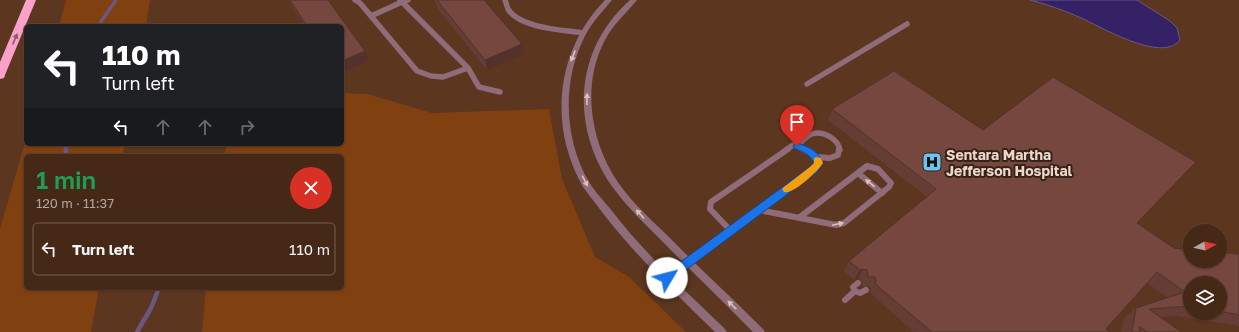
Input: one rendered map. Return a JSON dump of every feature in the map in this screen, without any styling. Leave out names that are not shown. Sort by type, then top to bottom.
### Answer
[{"type":"highway","points":[[0,76],[31,0]]},
{"type":"street","points":[[609,0],[591,19],[572,57],[565,84],[564,113],[571,146],[585,182],[617,226],[722,332]]},
{"type":"street","points":[[634,0],[624,8],[610,25],[597,47],[587,85],[587,111],[594,141],[608,174],[638,213],[760,332]]},
{"type":"lane","points":[[355,0],[360,3],[417,71],[439,78],[447,77],[468,68]]},
{"type":"lane","points":[[371,16],[401,1],[408,0]]},
{"type":"lane","points":[[505,0],[505,4],[510,11],[526,23],[583,33]]},
{"type":"lane","points":[[401,1],[468,68],[479,87],[500,92]]},
{"type":"lane","points":[[807,84],[907,24]]},
{"type":"lane","points":[[797,146],[810,134],[816,132],[835,139],[839,145],[837,155],[832,158],[816,157]]},
{"type":"lane","points":[[667,278],[688,262],[731,231],[760,210],[814,170],[818,163],[816,157],[808,150],[793,145],[710,202],[710,209],[731,231]]},
{"type":"lane","points":[[760,210],[800,217],[828,225],[836,225],[844,223],[889,188],[891,183],[887,176],[872,166],[867,166],[800,217]]},
{"type":"lane","points":[[858,173],[882,193]]},
{"type":"lane","points":[[855,291],[853,286],[858,283]]},
{"type":"lane","points":[[855,291],[860,293],[866,290]]},
{"type":"lane","points":[[845,300],[855,291]]},
{"type":"shaded area","points":[[66,0],[150,0],[146,24],[60,24]]},
{"type":"shaded area","points":[[1030,0],[1137,0],[1170,21],[1177,28],[1180,40],[1171,46],[1160,48],[1146,46],[1115,35],[1067,12]]},
{"type":"shaded area","points":[[344,93],[367,94],[432,113],[549,109],[562,179],[595,257],[629,277],[686,332],[202,332],[206,290],[344,290],[344,154],[224,154],[227,146],[344,146]]},
{"type":"shaded area","points":[[24,146],[124,146],[122,154],[24,154],[24,290],[99,290],[91,332],[0,332],[0,229]]},
{"type":"building","points":[[290,0],[328,0],[365,51],[344,60],[344,24],[306,24]]},
{"type":"building","points":[[437,0],[484,0],[522,44],[485,60]]},
{"type":"building","points":[[894,71],[983,130],[1053,77],[1196,162],[1137,223],[1174,248],[1183,249],[1183,268],[1227,268],[1227,253],[1239,254],[1239,315],[1227,312],[1227,276],[1183,276],[1183,291],[1157,272],[1106,329],[1110,332],[932,332],[875,284],[875,277],[868,277],[867,270],[860,270],[849,261],[936,189],[832,109]]},
{"type":"building","points":[[1183,293],[1183,307],[1149,309],[1181,332],[1147,332],[1139,326],[1140,332],[1132,332],[1136,308]]},
{"type":"waterway","points":[[99,24],[116,0]]},
{"type":"waterway","points":[[65,154],[66,149]]},
{"type":"waterway","points":[[137,332],[151,308],[158,290]]},
{"type":"slow traffic","points":[[787,189],[814,170],[818,163],[817,161]]},
{"type":"place","name":"Sentara Martha Jefferson Hospital","points":[[932,162]]},
{"type":"route","points":[[667,278],[814,170],[818,163],[816,157],[808,150],[797,146]]}]
